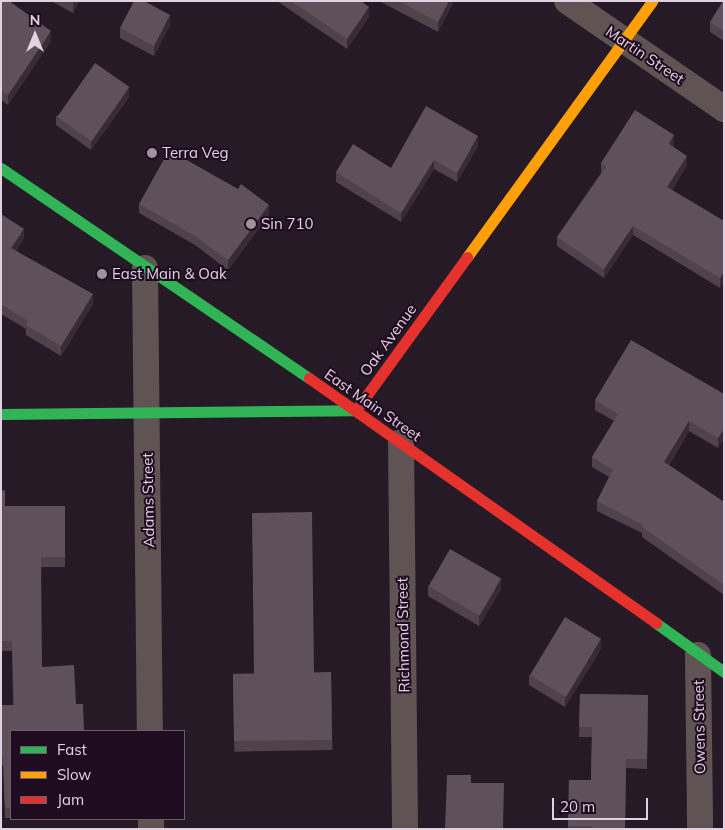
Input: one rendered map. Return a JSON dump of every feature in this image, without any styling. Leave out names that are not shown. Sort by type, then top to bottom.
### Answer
[{"type":"street","name":"Martin Street","points":[[567,1],[724,109]]},
{"type":"street","name":"Oak Avenue","points":[[356,410],[625,41],[652,1]]},
{"type":"street","name":"East Main Street","points":[[1,168],[145,268],[356,410],[724,672]]},
{"type":"street","name":"Adams Street","points":[[145,268],[150,730]]},
{"type":"street","points":[[1,414],[356,410]]},
{"type":"street","name":"Richmond Street","points":[[401,442],[405,829]]},
{"type":"street","name":"Owens Street","points":[[698,654],[700,829]]},
{"type":"building","points":[[1,1],[9,1],[51,31],[8,95],[1,90]]},
{"type":"building","points":[[134,1],[144,1],[170,15],[154,46],[120,28]]},
{"type":"building","points":[[291,1],[361,1],[369,7],[347,39]]},
{"type":"building","points":[[399,1],[449,1],[438,22]]},
{"type":"building","points":[[724,1],[724,31],[710,22]]},
{"type":"building","points":[[95,63],[129,87],[92,141],[57,117]]},
{"type":"building","points":[[426,106],[478,136],[457,173],[434,160],[401,213],[336,172],[353,144],[391,168]]},
{"type":"building","points":[[635,110],[674,135],[669,144],[687,156],[667,187],[724,221],[724,274],[720,278],[633,226],[604,269],[557,237],[606,167],[601,163]]},
{"type":"building","points":[[169,150],[238,189],[241,184],[269,205],[228,260],[195,236],[139,204]]},
{"type":"building","points":[[1,214],[24,229],[11,248],[93,294],[61,346],[26,325],[28,321],[1,304]]},
{"type":"building","points":[[631,340],[724,394],[724,429],[718,438],[689,421],[664,462],[724,502],[724,585],[642,527],[643,525],[597,501],[613,470],[592,457],[618,414],[595,400]]},
{"type":"building","points":[[5,490],[5,506],[65,506],[65,557],[41,557],[42,667],[74,665],[76,704],[83,704],[84,730],[10,730],[10,808],[5,808],[3,756],[1,756],[1,705],[14,705],[12,641],[1,641],[1,491]]},
{"type":"building","points":[[312,512],[314,673],[331,672],[332,740],[234,741],[233,674],[254,674],[252,513]]},
{"type":"building","points":[[450,549],[501,578],[480,616],[428,586]]},
{"type":"building","points":[[565,617],[601,639],[566,697],[530,675]]},
{"type":"building","points":[[580,694],[648,695],[647,759],[626,759],[625,829],[593,829],[592,826],[568,826],[569,780],[591,780],[592,727],[579,727]]},
{"type":"building","points":[[447,775],[471,775],[471,783],[504,783],[503,829],[445,829]]},
{"type":"traffic: fast","points":[[1,168],[309,378]]},
{"type":"traffic: fast","points":[[1,414],[356,410]]},
{"type":"traffic: fast","points":[[656,623],[724,672]]},
{"type":"traffic: slow","points":[[467,257],[652,1]]},
{"type":"traffic: jam","points":[[356,410],[467,257]]},
{"type":"traffic: jam","points":[[309,378],[656,623]]},
{"type":"place","name":"Terra Veg","points":[[152,153]]},
{"type":"place","name":"Sin 710","points":[[251,224]]},
{"type":"place","name":"East Main & Oak","points":[[102,274]]}]
